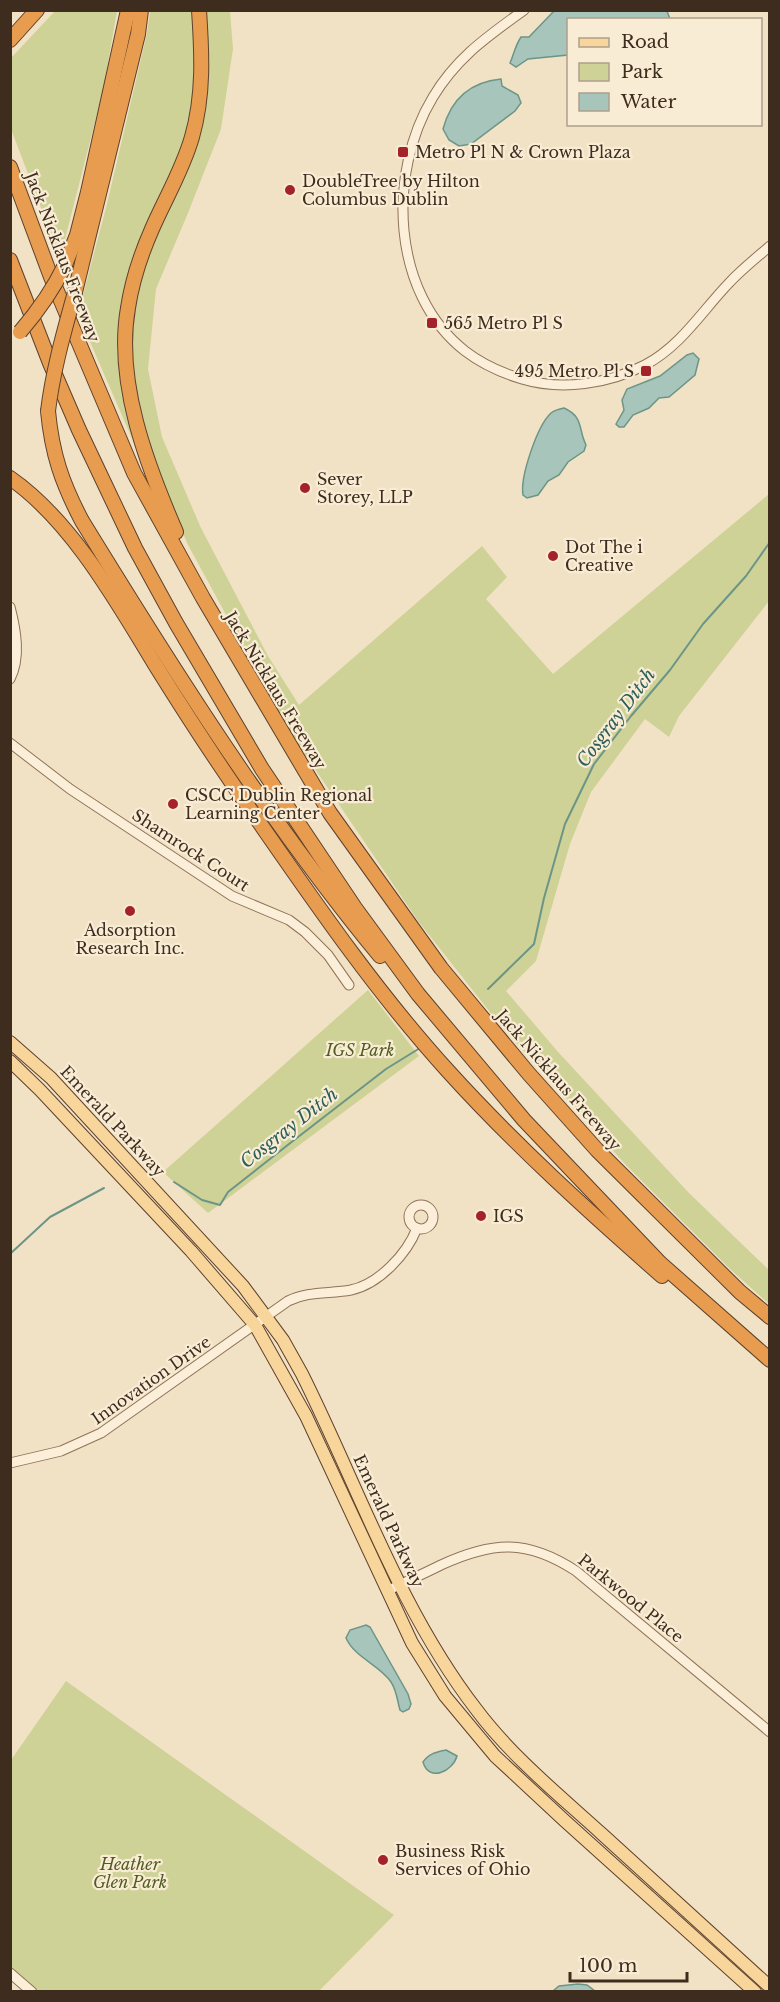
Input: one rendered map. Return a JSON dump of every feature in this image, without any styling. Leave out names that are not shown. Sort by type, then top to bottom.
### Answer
[{"type":"highway","points":[[15,35],[37,10]]},
{"type":"highway","points":[[15,336],[39,310],[54,287],[76,235],[88,192],[128,10]]},
{"type":"highway","points":[[141,10],[138,34],[59,349],[48,411],[54,456],[67,492],[88,531],[201,712],[305,862],[405,985],[460,1045]]},
{"type":"highway","points":[[199,10],[202,69],[200,102],[192,139],[174,184],[151,231],[136,273],[128,308],[125,347],[129,390],[141,438],[168,512],[212,614]]},
{"type":"highway","name":"Jack Nicklaus Freeway","points":[[10,167],[51,277],[134,472],[212,614],[330,813],[441,968],[529,1074],[597,1150],[740,1292],[770,1317]]},
{"type":"highway","points":[[10,260],[79,430],[135,548],[176,623],[262,769],[355,908],[418,994],[524,1120],[660,1263],[770,1360]]},
{"type":"highway","points":[[10,478],[30,491],[74,540],[208,748],[293,871],[354,954],[448,1071],[620,1240],[726,1332],[770,1366]]},
{"type":"main road","name":"Emerald Parkway","points":[[10,1042],[51,1078],[162,1197],[243,1286],[283,1340],[315,1400],[400,1585],[445,1666],[481,1717],[507,1746],[769,1989]]},
{"type":"main road","name":"Emerald Parkway","points":[[10,1061],[143,1199],[230,1294],[255,1325],[306,1416],[341,1486],[412,1643],[450,1703],[495,1756],[755,1992]]},
{"type":"street","points":[[524,10],[480,42],[445,79],[424,113],[409,153],[403,205],[408,257],[422,296],[443,330],[465,351],[505,373],[532,382],[589,384],[616,377],[645,365],[675,343],[729,282],[770,246]]},
{"type":"street","points":[[10,607],[17,650],[16,669],[10,680]]},
{"type":"street","name":"Shamrock Court","points":[[10,743],[70,789],[232,896],[289,920],[328,956],[349,985]]},
{"type":"street","name":"Innovation Drive","points":[[10,1463],[61,1451],[101,1433],[300,1295],[351,1290],[363,1286],[380,1275],[406,1250],[417,1228]]},
{"type":"street","name":"Parkwood Place","points":[[387,1591],[462,1556],[483,1549],[505,1546],[521,1547],[550,1555],[576,1571],[770,1732]]},
{"type":"street","points":[[10,1973],[32,1992]]},
{"type":"green space","points":[[55,11],[117,11],[103,91],[59,255],[11,129],[10,59]]},
{"type":"green space","points":[[150,11],[192,11],[198,51],[194,103],[183,145],[127,284],[137,442],[134,443],[78,314],[107,204],[147,33]]},
{"type":"green space","points":[[205,11],[230,11],[233,49],[221,129],[156,289],[148,369],[162,437],[201,528],[268,656],[299,705],[482,546],[507,577],[486,599],[553,674],[769,494],[769,601],[679,716],[669,737],[645,719],[591,792],[570,844],[536,961],[506,991],[559,1053],[689,1193],[769,1270],[769,1304],[730,1269],[626,1165],[501,1026],[418,921],[277,713],[187,543],[149,447],[132,374],[131,340],[136,293],[148,254],[192,154]]},
{"type":"green space","name":"IGS Park","points":[[368,990],[419,1056],[208,1213],[163,1172]]},
{"type":"green space","name":"Heather Glen Park","points":[[66,1681],[394,1915],[319,1991],[32,1991],[11,1973],[11,1760]]},
{"type":"water","points":[[554,11],[667,11],[670,18],[567,18],[567,55],[528,59],[516,67],[510,63],[516,47],[521,37],[529,37]]},
{"type":"water","points":[[501,79],[502,86],[518,95],[521,103],[515,111],[471,144],[459,146],[449,140],[443,129],[457,101],[471,88]]},
{"type":"water","points":[[693,353],[699,359],[695,375],[669,397],[659,398],[649,408],[633,415],[624,427],[616,424],[624,410],[622,400],[627,389],[660,376]]},
{"type":"water","points":[[564,408],[578,419],[586,445],[584,451],[568,462],[559,475],[548,481],[538,495],[527,498],[523,495],[524,476],[535,440],[551,413]]},
{"type":"water","points":[[366,1625],[370,1627],[408,1694],[411,1704],[409,1709],[403,1712],[400,1710],[391,1682],[381,1671],[355,1651],[346,1638],[350,1630]]},
{"type":"water","points":[[446,1750],[457,1756],[455,1761],[446,1770],[430,1772],[423,1762],[433,1753]]},
{"type":"water","points":[[587,1985],[595,1991],[553,1991],[559,1986]]},
{"type":"waterway","name":"Cosgray Ditch","points":[[488,989],[534,944],[544,898],[565,824],[594,764],[670,670],[703,624],[746,576],[770,542]]},
{"type":"waterway","name":"Cosgray Ditch","points":[[174,1182],[202,1200],[220,1205],[228,1192],[289,1144],[386,1069],[420,1048]]},
{"type":"waterway","name":"Cosgray Ditch","points":[[10,1254],[50,1217],[104,1188]]},
{"type":"place","name":"Metro Pl N & Crown Plaza","points":[[403,152]]},
{"type":"place","name":"DoubleTree by Hilton Columbus Dublin","points":[[290,190]]},
{"type":"place","name":"565 Metro Pl S","points":[[432,323]]},
{"type":"place","name":"495 Metro Pl S","points":[[646,371]]},
{"type":"place","name":"Sever Storey, LLP","points":[[305,488]]},
{"type":"place","name":"Dot The i Creative","points":[[553,556]]},
{"type":"place","name":"CSCC Dublin Regional Learning Center","points":[[173,804]]},
{"type":"place","name":"Adsorption Research Inc.","points":[[130,911]]},
{"type":"place","name":"IGS","points":[[481,1216]]},
{"type":"place","name":"Business Risk Services of Ohio","points":[[383,1860]]}]
